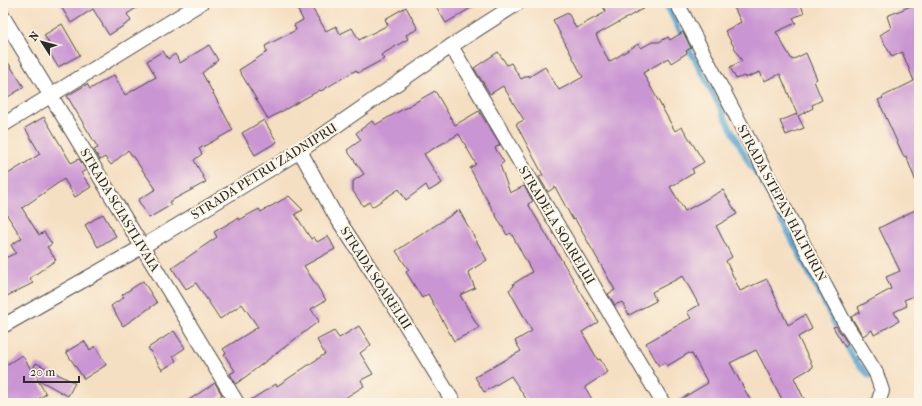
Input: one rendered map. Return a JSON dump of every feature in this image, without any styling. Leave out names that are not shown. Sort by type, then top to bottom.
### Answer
[{"type":"street","points":[[3,125],[201,3]]},
{"type":"street","name":"STRADA PETRU ZADNIPRU","points":[[3,326],[142,247],[300,151],[451,46],[518,3]]},
{"type":"street","name":"STRADA STEPAN HALTURIN","points":[[677,3],[843,320],[876,373],[882,391],[878,403]]},
{"type":"street","name":"STRADA SCIASTLIVAIA","points":[[3,17],[238,403]]},
{"type":"street","name":"STRADELA SOARELUI","points":[[451,46],[663,403]]},
{"type":"street","name":"STRADA SOARELUI","points":[[300,151],[335,215],[383,288],[454,403]]},
{"type":"building","points":[[59,3],[144,3],[127,14],[131,21],[109,35],[93,9],[71,23]]},
{"type":"building","points":[[294,3],[309,3],[326,31],[336,26],[340,34],[352,28],[359,40],[388,25],[385,19],[406,7],[418,29],[406,35],[408,39],[381,55],[384,59],[358,73],[356,70],[321,91],[320,90],[268,119],[239,70],[267,52],[265,46],[296,30],[294,25],[303,20]]},
{"type":"building","points":[[434,3],[479,3],[446,23]]},
{"type":"building","points":[[601,3],[653,3],[596,35],[609,62],[638,44],[641,48],[652,42],[659,42],[668,37],[670,40],[683,32],[691,48],[686,51],[687,53],[671,63],[668,58],[643,73],[675,131],[682,127],[704,162],[692,169],[694,173],[670,187],[685,211],[723,190],[737,214],[716,226],[732,257],[726,261],[740,291],[767,279],[788,325],[805,315],[812,329],[798,337],[813,367],[794,378],[806,403],[784,403],[756,350],[730,363],[752,403],[674,403],[708,383],[692,354],[689,353],[667,366],[665,362],[659,366],[646,343],[691,318],[687,312],[699,305],[683,276],[652,292],[656,301],[629,315],[622,302],[615,305],[608,294],[615,290],[575,219],[573,220],[555,187],[548,192],[539,177],[543,175],[516,124],[524,120],[503,86],[490,94],[474,68],[498,52],[507,65],[511,63],[521,79],[529,75],[529,77],[545,67],[559,90],[583,77],[553,20],[568,13],[576,28],[606,12]]},
{"type":"building","points":[[732,3],[800,3],[804,13],[793,18],[796,23],[776,32],[792,60],[806,53],[817,79],[814,81],[822,100],[812,105],[813,108],[798,116],[804,128],[786,135],[780,121],[797,114],[780,74],[764,81],[760,72],[745,78],[744,76],[736,79],[730,67],[742,61],[725,31],[741,22]]},
{"type":"building","points":[[919,4],[918,187],[906,156],[904,157],[878,100],[914,81],[902,52],[892,57],[880,35],[891,28],[887,16]]},
{"type":"building","points":[[62,24],[80,55],[58,67],[45,45],[49,43],[44,35]]},
{"type":"building","points":[[209,45],[218,60],[202,73],[233,130],[199,149],[202,154],[194,160],[206,182],[169,202],[171,205],[149,218],[138,200],[156,189],[128,150],[111,165],[105,157],[100,160],[94,150],[98,148],[67,96],[87,84],[90,89],[114,75],[125,95],[156,77],[147,61],[163,51],[168,59],[175,54],[180,63]]},
{"type":"building","points":[[3,55],[24,87],[3,100]]},
{"type":"building","points":[[435,91],[455,125],[479,111],[500,145],[495,148],[504,162],[500,165],[510,193],[524,186],[533,201],[528,204],[595,316],[598,322],[582,332],[598,360],[600,359],[608,372],[585,387],[594,403],[529,403],[511,376],[484,392],[475,377],[521,351],[515,341],[532,331],[509,290],[514,286],[513,284],[532,272],[511,233],[507,235],[482,191],[470,168],[476,164],[459,134],[424,154],[442,183],[429,191],[426,185],[406,200],[399,189],[372,207],[369,202],[363,206],[353,191],[353,181],[364,174],[347,150],[361,140],[356,133],[372,121],[375,125]]},
{"type":"building","points":[[44,117],[71,163],[79,159],[86,170],[81,173],[91,187],[75,197],[64,179],[22,208],[39,235],[44,232],[52,244],[47,247],[56,260],[30,278],[33,283],[3,298],[3,259],[16,253],[11,245],[22,238],[3,209],[3,177],[40,154],[25,128]]},
{"type":"building","points":[[264,120],[277,142],[255,155],[242,133]]},
{"type":"building","points":[[289,196],[303,210],[295,214],[311,239],[314,237],[317,242],[328,236],[335,249],[304,266],[326,300],[311,309],[319,321],[236,384],[230,374],[235,371],[224,354],[226,353],[223,349],[258,327],[242,304],[220,319],[196,283],[186,289],[172,268],[217,237],[214,232],[238,218],[239,220],[259,209],[261,212]]},
{"type":"building","points":[[919,208],[919,294],[904,300],[907,306],[894,312],[899,321],[874,335],[872,330],[863,336],[851,317],[860,312],[858,307],[891,289],[886,277],[900,271],[879,228]]},
{"type":"building","points":[[459,210],[487,260],[468,272],[475,288],[460,295],[479,328],[454,341],[428,294],[422,298],[406,272],[409,270],[396,251]]},
{"type":"building","points":[[103,214],[116,236],[98,247],[85,225]]},
{"type":"building","points":[[143,281],[157,303],[123,326],[111,306],[124,297],[122,295]]},
{"type":"building","points":[[359,326],[371,345],[360,353],[373,374],[361,380],[364,386],[337,403],[246,403],[276,384],[277,386],[325,354],[317,340],[334,331],[339,338]]},
{"type":"building","points":[[836,326],[848,344],[845,347],[833,327]]},
{"type":"building","points":[[174,331],[185,348],[173,356],[176,361],[162,370],[148,348]]},
{"type":"building","points":[[84,341],[90,350],[95,346],[106,365],[84,379],[66,352]]},
{"type":"building","points":[[22,355],[32,371],[36,363],[75,383],[68,396],[37,379],[46,394],[32,403],[3,403],[3,367]]},
{"type":"building","points":[[215,383],[222,395],[211,403],[184,403]]},
{"type":"waterway","points":[[665,3],[750,165],[762,181],[839,333]]},
{"type":"waterway","points":[[843,340],[853,358],[869,376]]}]
